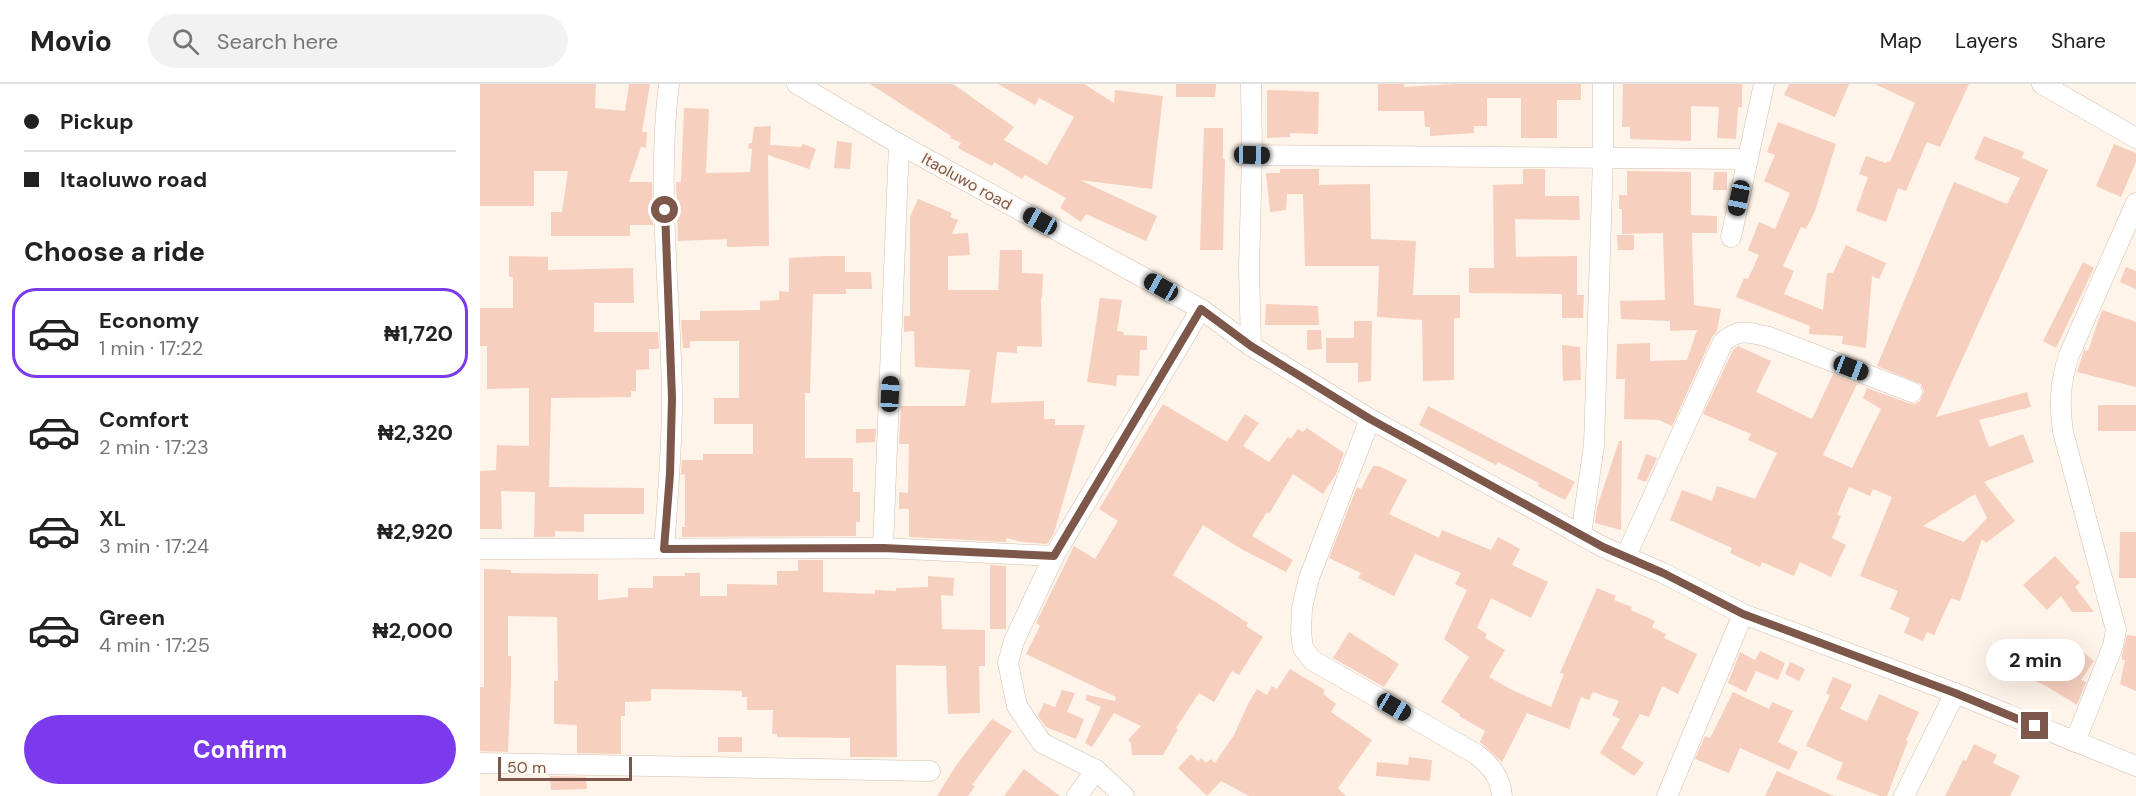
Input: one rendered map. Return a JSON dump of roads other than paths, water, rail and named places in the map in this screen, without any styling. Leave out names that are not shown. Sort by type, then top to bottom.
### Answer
[{"type":"street","points":[[664,549],[670,474],[672,398],[664,164],[669,84]]},
{"type":"street","name":"Itaoluwo road","points":[[797,84],[899,144],[1201,309],[1251,346],[1370,419],[1603,547],[1626,556],[1743,614],[1955,693],[2136,766]]},
{"type":"street","points":[[1251,84],[1249,268],[1251,346]]},
{"type":"street","points":[[1581,535],[1594,445],[1603,158],[1603,84]]},
{"type":"street","points":[[1731,237],[1764,84]]},
{"type":"street","points":[[2042,84],[2136,138]]},
{"type":"street","points":[[883,548],[899,144]]},
{"type":"street","points":[[1252,155],[1747,159]]},
{"type":"street","points":[[2074,742],[2113,646],[2116,630],[2062,432],[2060,417],[2062,378],[2069,355],[2136,203]]},
{"type":"street","points":[[1124,796],[1096,770],[1042,743],[1017,706],[1008,663],[1014,641],[1054,556],[1201,309]]},
{"type":"street","points":[[1626,556],[1723,342],[1733,333],[1748,331],[1769,337],[1912,392]]},
{"type":"street","points":[[1370,419],[1309,578],[1302,608],[1303,648],[1312,660],[1476,754],[1493,768],[1501,786],[1502,796]]},
{"type":"street","points":[[480,549],[883,548],[1054,556]]},
{"type":"street","points":[[1667,796],[1743,614]]},
{"type":"street","points":[[1904,796],[1955,693]]},
{"type":"street","points":[[480,763],[930,771]]},
{"type":"street","points":[[1077,796],[1096,770]]}]
